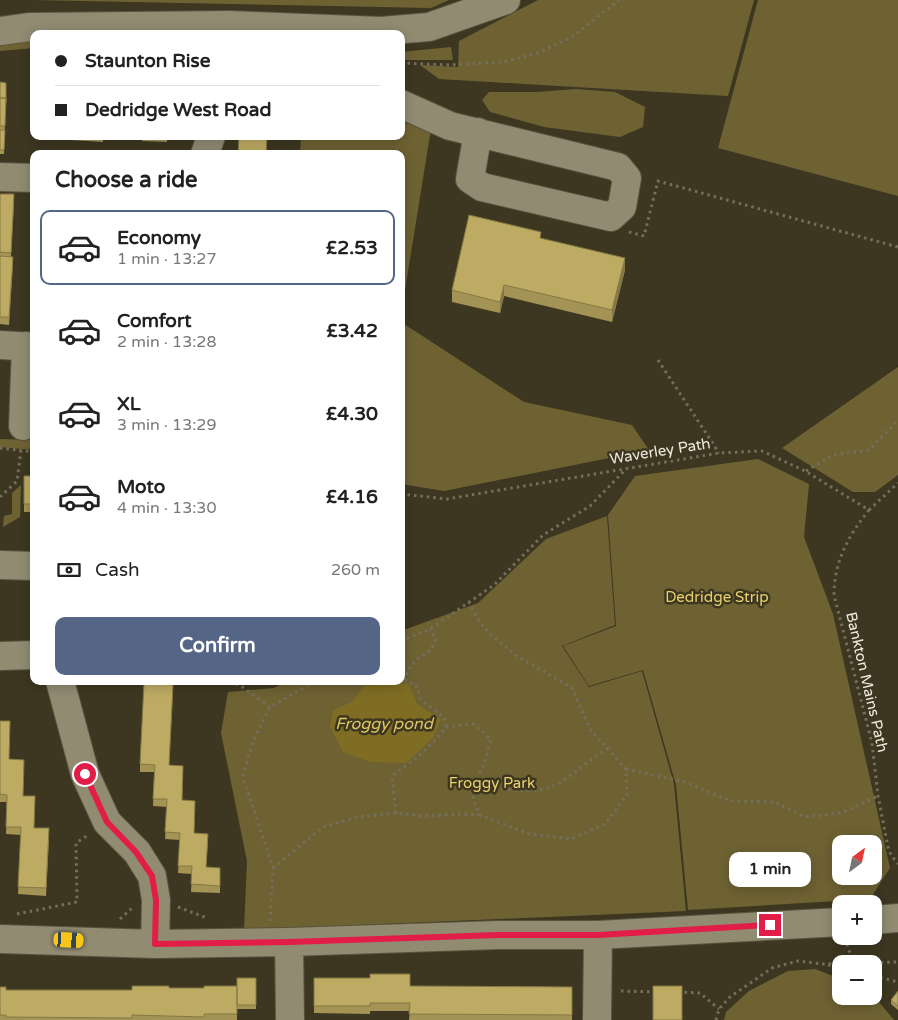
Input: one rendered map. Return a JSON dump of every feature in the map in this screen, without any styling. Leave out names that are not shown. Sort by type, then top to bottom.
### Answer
[{"type":"street","points":[[404,30],[429,27],[506,0]]},
{"type":"street","points":[[0,31],[30,27],[229,25],[323,30]]},
{"type":"street","points":[[405,106],[450,126],[478,132],[618,167],[627,178],[622,207],[611,217],[482,187],[470,179],[478,132]]},
{"type":"street","points":[[0,177],[30,178]]},
{"type":"street","points":[[20,346],[22,438]]},
{"type":"street","points":[[1,565],[30,566]]},
{"type":"street","points":[[0,656],[30,655]]},
{"type":"street","points":[[61,685],[85,774],[107,822],[136,852],[152,876],[156,900],[155,944]]},
{"type":"street","points":[[882,919],[898,918]]},
{"type":"street","points":[[4,927],[155,944],[498,935],[598,935],[832,922]]},
{"type":"street","points":[[597,1020],[598,935]]},
{"type":"street","points":[[280,942],[290,1020]]},
{"type":"path","points":[[405,63],[450,65],[502,62],[538,53],[572,37],[619,0]]},
{"type":"path","points":[[611,217],[614,228],[644,236],[658,181],[898,247]]},
{"type":"path","points":[[658,360],[719,453]]},
{"type":"path","points":[[805,471],[833,455],[869,450],[898,420]]},
{"type":"path","points":[[0,497],[17,481],[22,438]]},
{"type":"path","name":"Waverley Path","points":[[405,494],[447,499],[719,453],[762,451],[805,471],[869,510]]},
{"type":"path","points":[[405,639],[430,629],[494,585],[543,535],[590,506],[627,468]]},
{"type":"path","points":[[869,510],[898,483]]},
{"type":"path","name":"Bankton Mains Path","points":[[869,510],[850,535],[834,578],[834,595],[872,743],[878,796],[888,848],[898,864]]},
{"type":"path","points":[[469,602],[479,621],[490,634],[517,656],[572,688],[590,729],[626,768],[685,782],[731,801],[775,802],[804,817],[841,813],[878,796]]},
{"type":"path","points":[[430,629],[436,640],[430,651],[418,658],[407,671],[406,681],[416,685],[421,700],[444,717],[446,727]]},
{"type":"path","points":[[238,685],[270,707]]},
{"type":"path","points":[[280,942],[270,919],[273,868],[243,777],[253,741],[270,707],[309,685]]},
{"type":"path","points":[[396,813],[392,776],[414,761],[432,745],[446,727],[473,724],[492,739],[476,782],[473,799],[480,815]]},
{"type":"path","points":[[476,782],[493,787],[528,791],[545,789],[556,784],[608,748]]},
{"type":"path","points":[[273,868],[324,827],[357,817],[396,813],[425,816],[480,815],[529,834],[571,839],[605,824],[626,795],[626,768]]},
{"type":"path","points":[[4,927],[78,902],[76,842],[107,822]]},
{"type":"path","points":[[716,1020],[720,1009],[730,997],[772,968],[798,961],[832,966]]},
{"type":"path","points":[[882,962],[898,962]]},
{"type":"path","points":[[823,964],[832,963]]},
{"type":"path","points":[[882,978],[898,982]]},
{"type":"path","points":[[619,990],[664,992]]},
{"type":"path","points":[[673,992],[700,993],[720,1009]]},
{"type":"green space","points":[[32,0],[449,0],[431,8]]},
{"type":"green space","points":[[538,0],[754,0],[728,96],[439,79],[420,65],[458,67],[459,41]]},
{"type":"green space","points":[[758,0],[898,0],[898,196],[718,148]]},
{"type":"green space","points":[[30,40],[30,48],[0,51],[0,43]]},
{"type":"green space","points":[[451,47],[453,60],[405,60],[405,52]]},
{"type":"green space","points":[[576,89],[615,92],[645,107],[643,127],[620,137],[544,127],[490,112],[482,100],[489,92],[536,92]]},
{"type":"green space","points":[[405,123],[431,129],[405,290],[405,150],[300,150],[301,140],[405,140]]},
{"type":"green space","points":[[405,325],[524,402],[632,425],[649,450],[444,491],[405,485]]},
{"type":"green space","points":[[898,367],[898,475],[875,492],[853,492],[782,448]]},
{"type":"green space","points":[[0,439],[30,440],[30,450],[0,447]]},
{"type":"green space","name":"Dedridge Strip","points":[[758,459],[809,484],[804,537],[833,614],[890,868],[882,880],[882,835],[832,835],[832,885],[879,885],[873,895],[832,895],[832,901],[688,910],[676,785],[643,670],[589,686],[563,646],[616,626],[608,515],[635,476]]},
{"type":"green space","points":[[21,485],[20,517],[3,527],[4,516],[12,514],[12,493]]},
{"type":"green space","name":"Froggy Park","points":[[607,516],[615,625],[562,646],[589,687],[642,671],[674,784],[686,911],[244,930],[247,861],[221,733],[228,692],[274,688],[280,685],[405,685],[405,630],[478,603],[546,539]]},
{"type":"green space","points":[[815,969],[832,976],[832,1005],[882,1005],[894,1020],[724,1020],[726,1012],[749,991],[788,971]]},
{"type":"water","name":"Froggy pond","points":[[408,684],[417,704],[441,719],[433,738],[406,763],[370,762],[343,752],[330,726],[333,710],[352,702],[363,687],[370,685]]},
{"type":"building","points":[[0,82],[6,83],[6,98],[0,98]]},
{"type":"building","points":[[0,98],[6,98],[5,126],[0,126]]},
{"type":"building","points":[[0,130],[5,130],[4,150],[0,150]]},
{"type":"building","points":[[239,140],[267,140],[266,150],[238,150]]},
{"type":"building","points":[[0,194],[14,194],[11,253],[0,252]]},
{"type":"building","points":[[469,215],[541,232],[540,238],[625,258],[612,310],[504,285],[500,302],[452,290]]},
{"type":"building","points":[[0,256],[13,257],[9,317],[0,317]]},
{"type":"building","points":[[24,476],[30,476],[30,504],[24,504]]},
{"type":"building","points":[[144,685],[173,685],[169,765],[183,766],[182,800],[195,801],[194,833],[208,834],[206,867],[220,868],[220,886],[191,884],[192,866],[178,866],[180,833],[165,832],[167,799],[153,799],[155,765],[140,764]]},
{"type":"building","points":[[0,721],[10,721],[9,759],[24,760],[23,796],[35,796],[34,828],[49,828],[46,888],[18,887],[21,827],[6,827],[7,795],[0,794]]},
{"type":"building","points":[[370,974],[410,974],[410,986],[572,987],[572,1015],[409,1014],[410,1003],[370,1003],[370,1006],[314,1006],[314,978],[370,978]]},
{"type":"building","points":[[237,978],[256,978],[256,1005],[237,1005]]},
{"type":"building","points":[[132,986],[204,988],[204,986],[237,986],[237,1014],[204,1014],[204,1017],[132,1015],[132,1018],[6,1017],[6,1015],[0,1015],[0,987],[6,987],[6,990],[132,990]]},
{"type":"building","points":[[653,986],[682,986],[682,1020],[653,1020]]},
{"type":"building","points":[[898,991],[898,1006],[891,1000]]},
{"type":"route","points":[[85,774],[107,822],[136,852],[152,876],[156,900],[155,944],[289,942],[498,935],[598,935],[770,925]]}]
